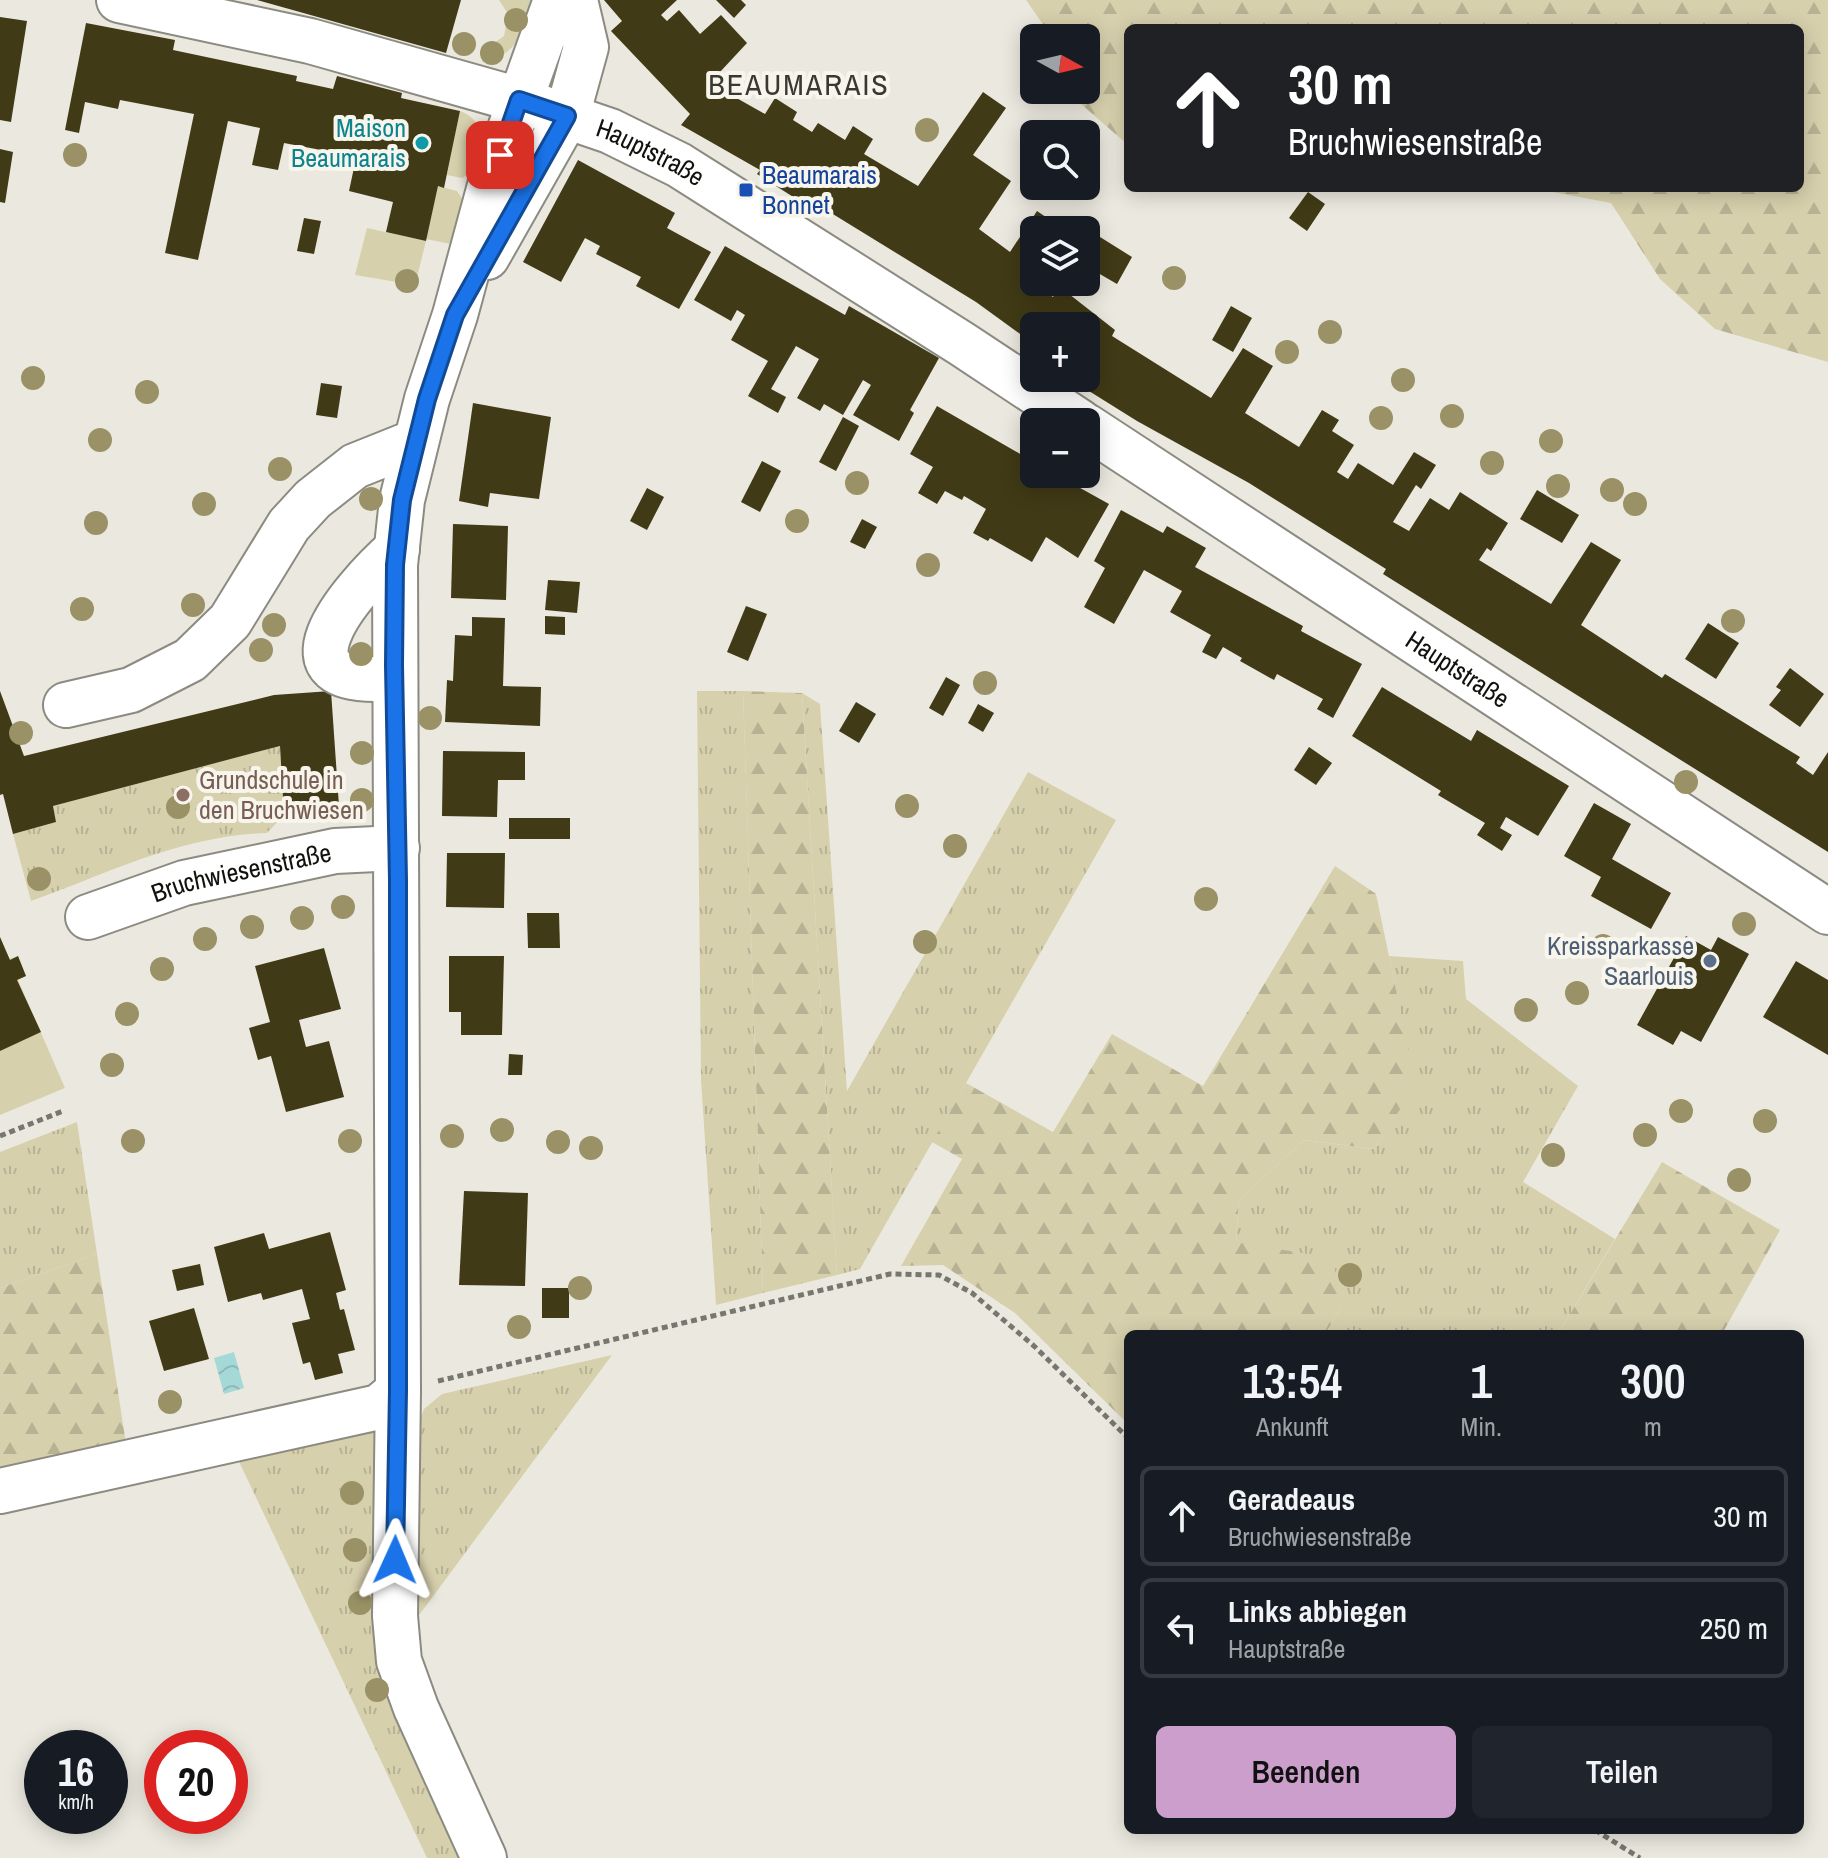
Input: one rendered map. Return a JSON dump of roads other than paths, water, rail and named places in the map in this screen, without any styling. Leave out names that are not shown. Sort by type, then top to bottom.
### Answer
[{"type":"street","name":"Hauptstraße","points":[[119,0],[310,41],[519,100],[610,131],[679,165],[1059,408]]},
{"type":"street","points":[[484,1858],[416,1708],[399,1661],[395,1616],[398,1391],[394,678],[397,549],[402,500],[415,442],[455,315],[491,182],[556,0]]},
{"type":"street","points":[[455,315],[567,116],[586,47],[575,0]]},
{"type":"street","name":"Hauptstraße","points":[[1100,435],[1828,912]]},
{"type":"street","points":[[66,705],[131,690],[190,660],[230,621],[289,525],[313,499],[355,466],[415,442]]},
{"type":"street","points":[[394,678],[348,678],[331,666],[326,653],[328,635],[337,614],[397,549]]},
{"type":"street","name":"Bruchwiesenstraße","points":[[88,917],[184,883],[335,851],[397,848]]},
{"type":"street","points":[[0,1491],[379,1407],[398,1391]]},
{"type":"water","points":[[234,1352],[244,1388],[224,1394],[214,1358]]},
{"type":"place","name":"Maison Beaumarais","points":[[422,143]]},
{"type":"place","name":"Beaumarais Bonnet","points":[[746,190]]},
{"type":"place","name":"Grundschule in den Bruchwiesen","points":[[183,795]]},
{"type":"place","name":"Kreissparkasse Saarlouis","points":[[1710,961]]},
{"type":"district","name":"BEAUMARAIS","points":[[799,85]]}]
